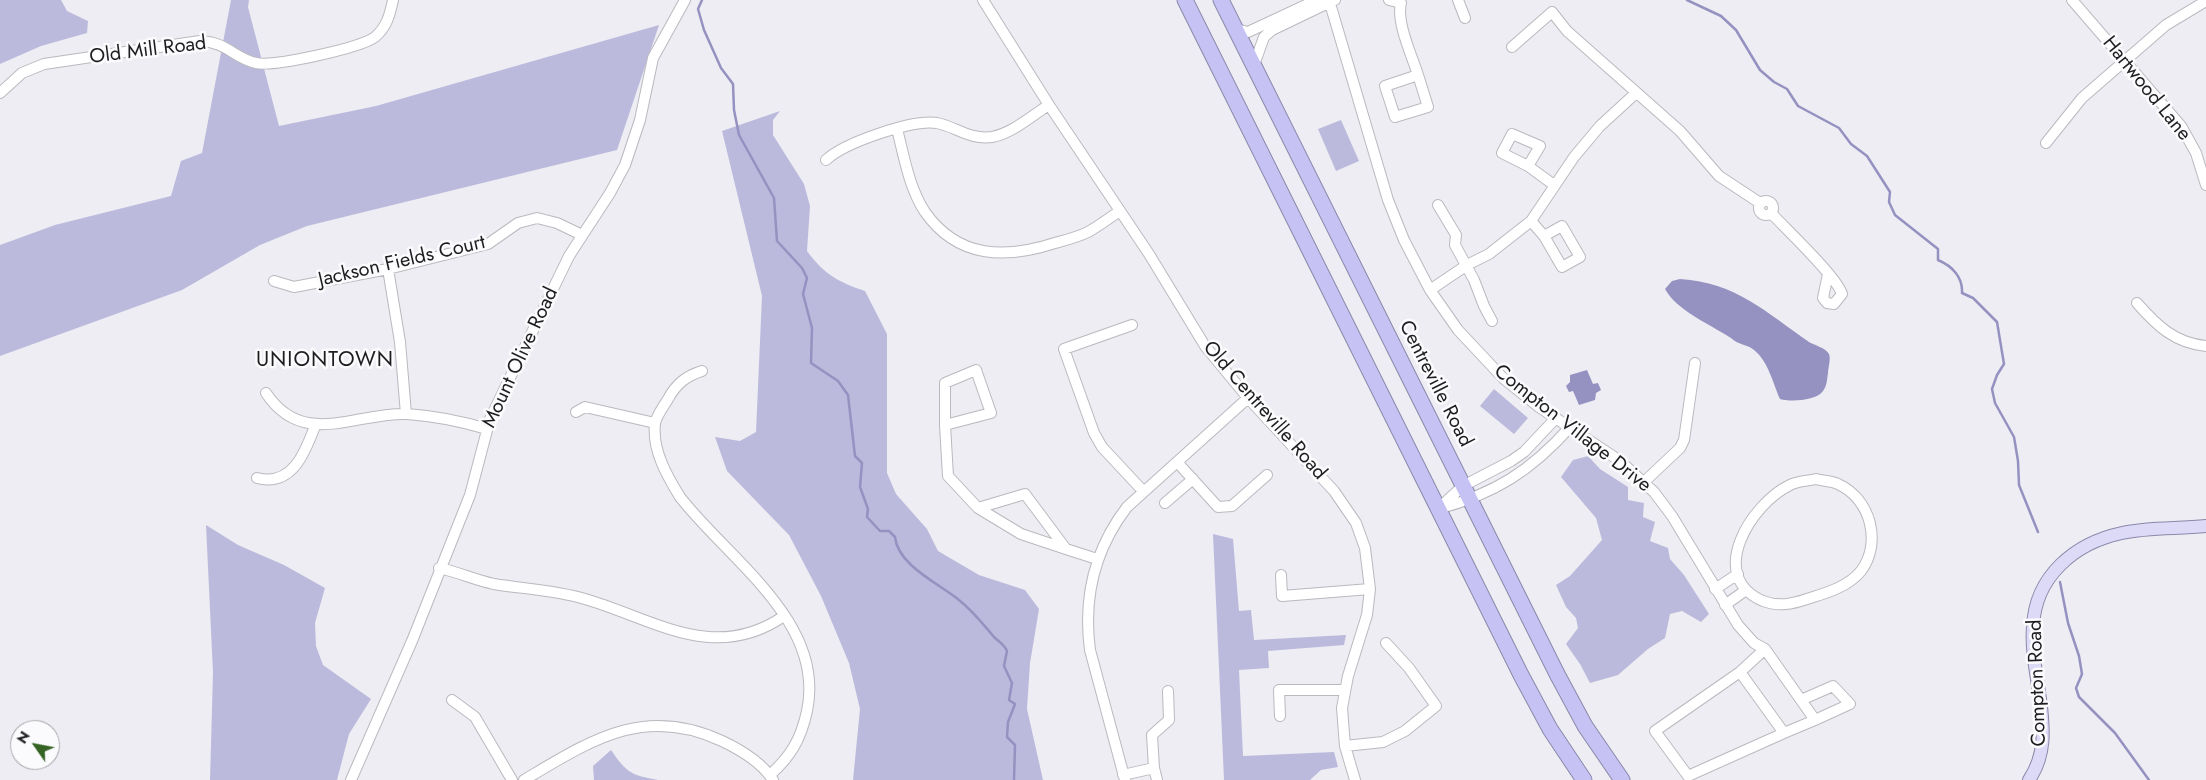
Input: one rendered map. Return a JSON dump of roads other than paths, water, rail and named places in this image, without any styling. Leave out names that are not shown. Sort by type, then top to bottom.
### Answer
[{"type":"highway","points":[[1185,0],[1438,509],[1546,721],[1584,780]]},
{"type":"highway","name":"Centreville Road","points":[[1221,0],[1574,706],[1622,780]]},
{"type":"main road","name":"Compton Road","points":[[2029,780],[2039,761],[2043,740],[2032,630],[2036,606],[2046,580],[2056,568],[2075,553],[2106,538],[2138,530],[2206,526]]},
{"type":"street","name":"Old Mill Road","points":[[0,93],[22,74],[44,64],[200,41],[223,45],[255,63],[286,62],[365,43],[385,25],[393,0]]},
{"type":"street","name":"Mount Olive Road","points":[[351,780],[412,641],[439,568],[470,494],[487,428],[506,384],[569,256],[610,193],[625,165],[640,120],[653,58],[685,0]]},
{"type":"street","name":"Old Centreville Road","points":[[983,0],[1205,346],[1248,398],[1334,491],[1352,515],[1365,548],[1370,589],[1362,638],[1344,690],[1342,722],[1345,746],[1355,780]]},
{"type":"street","points":[[1389,0],[1401,1],[1400,13],[1403,29],[1418,75],[1428,107],[1395,117],[1385,86],[1418,75]]},
{"type":"street","points":[[1458,0],[1464,18]]},
{"type":"street","name":"Hartwood Lane","points":[[2072,0],[2186,134],[2196,153],[2206,185]]},
{"type":"street","points":[[1236,29],[1248,32],[1303,6],[1331,1]]},
{"type":"street","points":[[1254,65],[1264,36],[1331,1]]},
{"type":"street","name":"Compton Village Drive","points":[[1331,1],[1388,200],[1404,240],[1430,290],[1479,354],[1523,394],[1620,461],[1644,482],[1672,516],[1725,605],[1754,643],[1765,649],[1815,720]]},
{"type":"street","points":[[2046,143],[2082,98],[2175,18],[2206,1]]},
{"type":"street","points":[[1512,47],[1552,12],[1567,30],[1680,132],[1719,176],[1760,203],[1758,210],[1761,214],[1772,213],[1828,274]]},
{"type":"street","points":[[1430,290],[1467,265],[1489,254],[1531,221],[1554,185],[1600,126],[1636,93]]},
{"type":"street","points":[[826,160],[835,151],[848,144],[897,129],[930,122],[969,136],[991,137],[1014,128],[1049,105]]},
{"type":"street","points":[[897,129],[912,182],[925,212],[945,233],[961,243],[976,249],[1009,254],[1035,250],[1082,235],[1120,211]]},
{"type":"street","points":[[1528,166],[1554,185]]},
{"type":"street","points":[[1438,205],[1456,235],[1455,245],[1467,265],[1492,321]]},
{"type":"street","name":"Jackson Fields Court","points":[[274,280],[294,288],[388,269],[488,244],[518,223],[538,218],[557,223],[582,235]]},
{"type":"street","points":[[1531,221],[1544,236]]},
{"type":"street","points":[[388,269],[400,342],[406,414]]},
{"type":"street","points":[[2137,304],[2160,328],[2171,335],[2188,343],[2206,346]]},
{"type":"street","points":[[1132,325],[1064,349],[1094,433],[1102,447],[1143,491]]},
{"type":"street","points":[[1644,482],[1680,448],[1684,440],[1695,363]]},
{"type":"street","points":[[945,426],[991,413],[976,370],[945,383],[945,426],[948,476],[978,508],[1021,534],[1097,559]]},
{"type":"street","points":[[524,780],[595,739],[622,730],[649,726],[682,728],[716,738],[744,753],[772,778],[798,744],[810,694],[810,675],[805,655],[784,616],[758,580],[692,513],[680,497],[670,481],[658,453],[655,423],[669,397],[685,376],[702,371]]},
{"type":"street","points":[[266,393],[272,403],[287,415],[315,426],[406,414],[447,419],[487,428]]},
{"type":"street","points":[[1154,768],[1124,777],[1090,650],[1088,598],[1097,559],[1114,524],[1143,491],[1248,398]]},
{"type":"street","points":[[576,412],[585,407],[655,423]]},
{"type":"street","points":[[1438,509],[1463,486],[1511,461],[1524,452],[1556,418]]},
{"type":"street","points":[[257,478],[270,481],[288,473],[305,453],[315,426]]},
{"type":"street","points":[[1438,509],[1470,500],[1533,466],[1570,427]]},
{"type":"street","points":[[1177,462],[1218,507],[1232,506],[1267,475]]},
{"type":"street","points":[[1165,503],[1194,479]]},
{"type":"street","points":[[1816,479],[1838,484],[1859,499],[1868,516],[1872,532],[1870,554],[1860,572],[1844,586],[1813,597],[1781,605],[1773,605],[1746,590],[1738,574],[1735,561],[1737,548],[1744,529],[1768,502],[1790,484],[1816,479]]},
{"type":"street","points":[[978,508],[1025,494],[1066,548]]},
{"type":"street","points":[[439,568],[494,584],[583,598],[670,630],[695,637],[725,637],[753,632],[784,616]]},
{"type":"street","points":[[1715,588],[1738,574]]},
{"type":"street","points":[[1281,576],[1282,596],[1370,589]]},
{"type":"street","points":[[1725,605],[1746,590]]},
{"type":"street","points":[[1345,746],[1383,742],[1405,731],[1436,706],[1408,668],[1386,643]]},
{"type":"street","points":[[1765,649],[1740,672],[1656,731],[1688,776],[1850,704],[1833,686],[1801,700]]},
{"type":"street","points":[[1740,672],[1784,733]]},
{"type":"street","points":[[1280,716],[1279,690],[1344,690]]},
{"type":"street","points":[[1157,780],[1154,768],[1152,735],[1169,720],[1168,691]]},
{"type":"street","points":[[452,700],[475,717],[512,780]]},
{"type":"waterway","points":[[702,0],[698,9],[704,30],[721,68],[733,84],[734,110],[739,135],[774,198],[777,241],[802,268],[807,278],[803,294],[812,328],[811,363],[838,381],[848,395],[855,456],[862,463],[860,487],[868,509],[867,517],[880,531],[889,531],[895,537],[904,557],[921,573],[964,604],[1007,651],[1004,666],[1012,683],[1009,700],[1015,704],[1008,722],[1007,737],[1015,745],[1014,780]]},
{"type":"waterway","points":[[1687,0],[1721,16],[1736,30],[1760,70],[1774,82],[1787,89],[1798,106],[1839,128],[1851,144],[1867,156],[1890,192],[1889,202],[1895,215],[1938,249],[1938,260],[1948,265],[1959,277],[1962,293],[1973,298],[1997,322],[2004,364],[1997,375],[1992,389],[1995,403],[2014,437],[2019,485],[2038,532]]},
{"type":"waterway","points":[[2060,582],[2068,623],[2079,656],[2082,674],[2076,688],[2079,697],[2115,733],[2149,780]]},
{"type":"district","name":"UNIONTOWN","points":[[325,361]]}]
